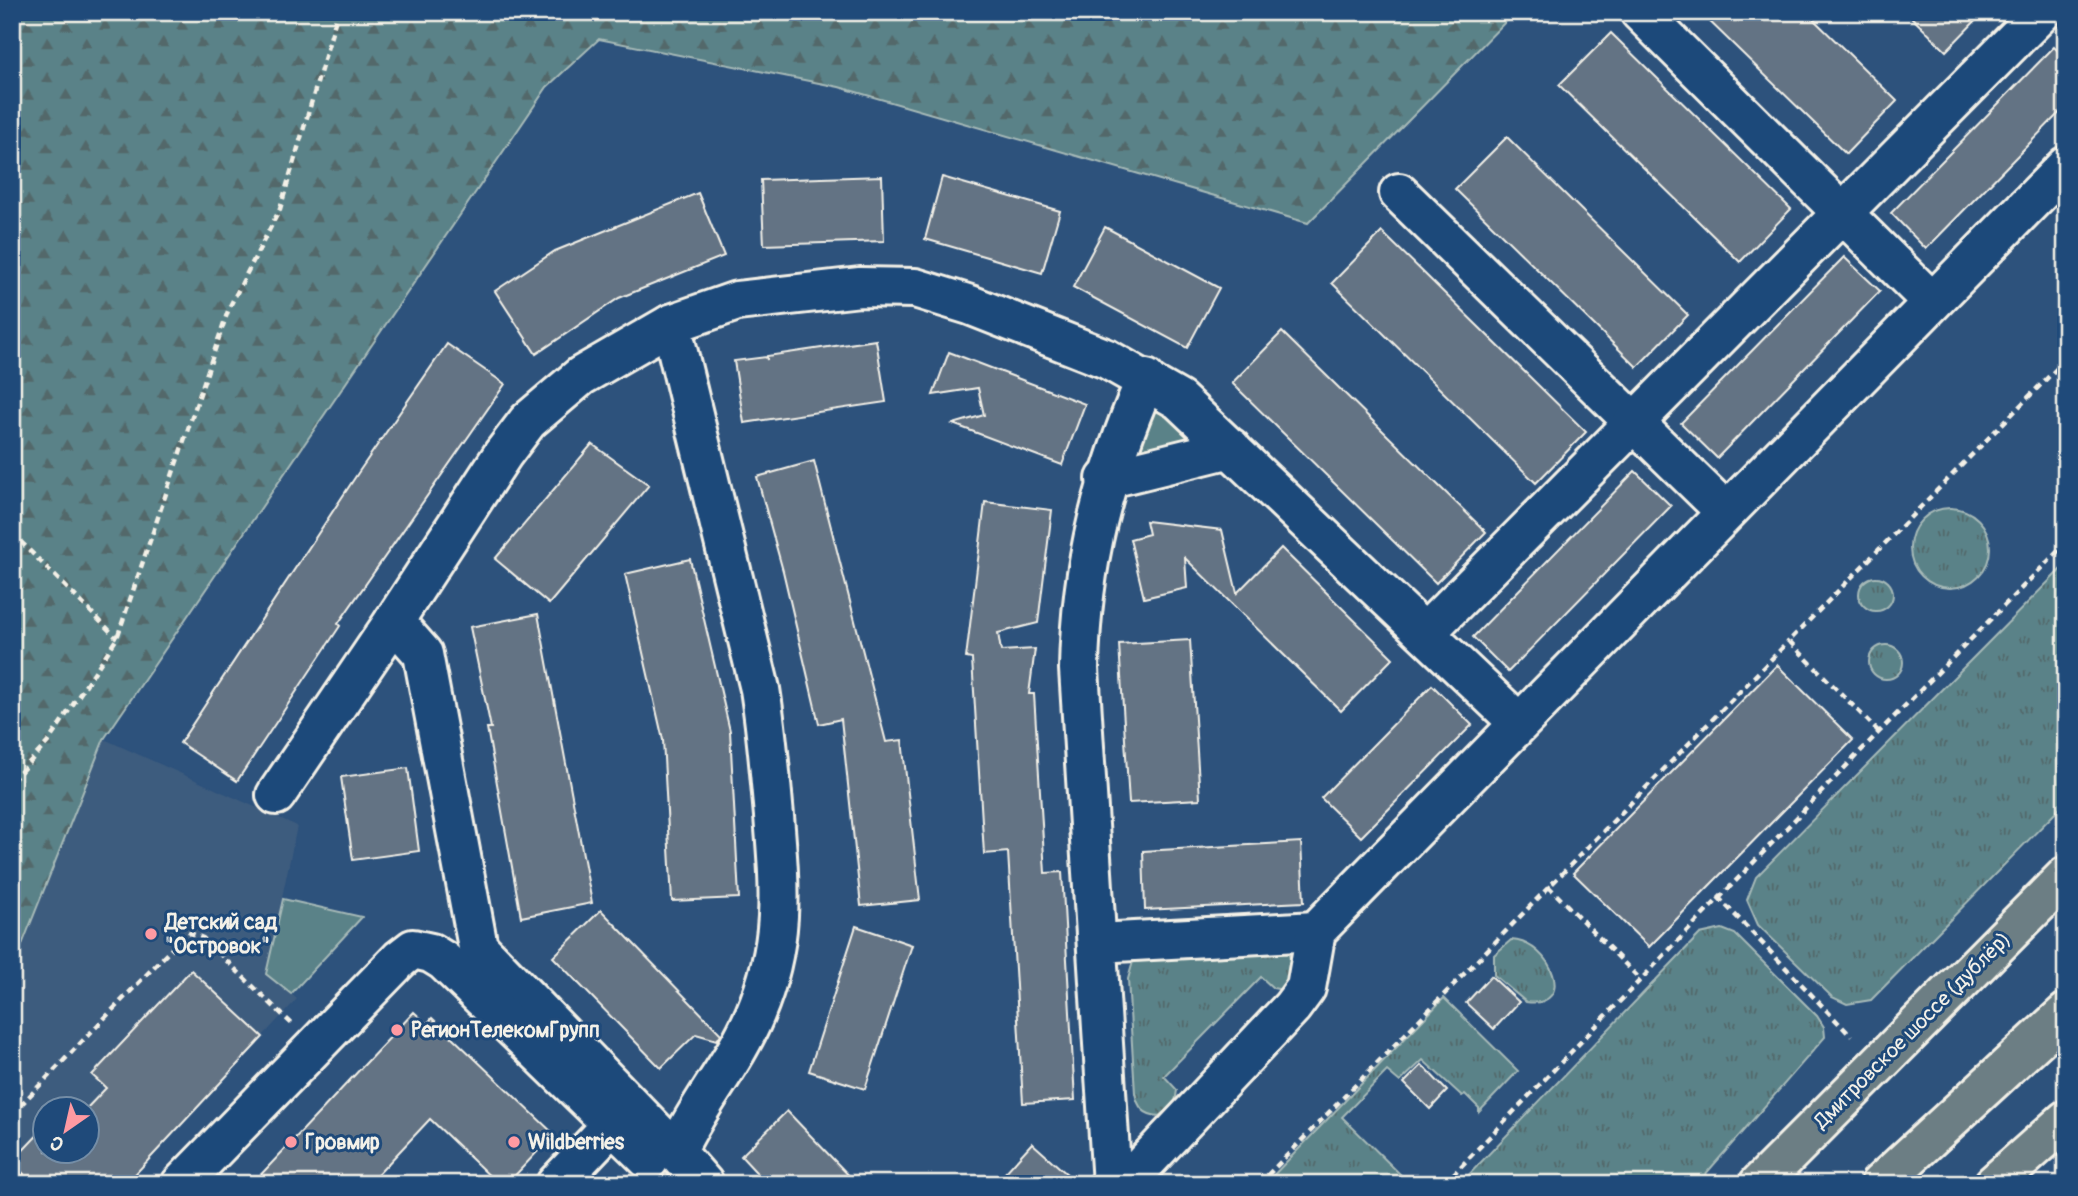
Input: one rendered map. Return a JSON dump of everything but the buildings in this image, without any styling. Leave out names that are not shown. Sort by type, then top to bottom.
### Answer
[{"type":"main road","name":"Дмитровское шоссе (дублёр)","points":[[1759,1184],[2066,876]]},
{"type":"main road","points":[[1880,1184],[2066,1013]]},
{"type":"main road","points":[[1994,1184],[2066,1120]]},
{"type":"lane","points":[[1640,12],[1932,302]]},
{"type":"lane","points":[[1425,633],[1636,425],[2042,12]]},
{"type":"lane","points":[[1125,1184],[1292,1007],[1306,988],[1316,931],[2066,166]]},
{"type":"lane","points":[[1399,193],[1726,512]]},
{"type":"lane","points":[[276,795],[503,454],[528,421],[581,376],[671,324],[737,301],[860,287],[915,288],[970,304],[1107,359],[1179,400],[1519,723]]},
{"type":"lane","points":[[671,324],[760,690],[768,740],[781,900],[778,939],[754,1017],[685,1131],[675,1168]]},
{"type":"lane","points":[[1112,1184],[1079,669],[1080,633],[1093,532],[1107,479],[1146,379]]},
{"type":"lane","points":[[1107,479],[1231,448]]},
{"type":"lane","points":[[394,621],[423,654],[478,947],[675,1168]]},
{"type":"lane","points":[[1098,943],[1316,931]]},
{"type":"lane","points":[[181,1184],[400,959],[413,950],[431,953],[444,961],[612,1125],[675,1168],[704,1184]]},
{"type":"lane","points":[[556,1184],[612,1125]]},
{"type":"path","points":[[12,781],[48,742],[117,638],[229,308],[280,209],[338,12]]},
{"type":"path","points":[[1259,1184],[2066,359]]},
{"type":"path","points":[[12,533],[117,638]]},
{"type":"path","points":[[1444,1184],[1718,897],[2066,543]]},
{"type":"path","points":[[1789,641],[1879,732]]},
{"type":"path","points":[[1548,886],[1640,979]]},
{"type":"path","points":[[1718,897],[1851,1035]]},
{"type":"path","points":[[12,1114],[181,939],[191,933],[203,938],[282,1016]]},
{"type":"shaded area","name":"Детский сад \"Островок\"","points":[[104,739],[297,826],[266,973],[297,999],[126,1184],[12,1184],[12,970]]},
{"type":"green space","points":[[12,12],[1515,12],[1308,223],[839,87],[599,39],[547,87],[104,739],[12,970]]},
{"type":"green space","points":[[1153,409],[1162,411],[1186,431],[1188,441],[1140,457],[1132,440]]},
{"type":"green space","points":[[1950,508],[1965,511],[1978,520],[1987,533],[1990,548],[1987,563],[1978,576],[1965,585],[1950,588],[1935,585],[1922,576],[1913,563],[1910,548],[1913,533],[1922,520],[1935,511]]},
{"type":"green space","points":[[2066,564],[2066,802],[1871,1000],[1847,1004],[1832,997],[1758,925],[1747,900],[1756,877]]},
{"type":"green space","points":[[1876,577],[1888,582],[1893,594],[1888,606],[1876,611],[1864,606],[1859,594],[1864,582]]},
{"type":"green space","points":[[1886,645],[1898,650],[1903,662],[1898,674],[1886,679],[1874,674],[1869,662],[1874,650]]},
{"type":"green space","points":[[283,899],[362,917],[291,994],[266,974]]},
{"type":"green space","points":[[1722,929],[1735,934],[1817,1016],[1824,1027],[1825,1037],[1697,1184],[1460,1184],[1700,934]]},
{"type":"green space","points":[[1511,940],[1526,944],[1547,962],[1553,974],[1551,996],[1542,1001],[1526,1002],[1494,975],[1494,955]]},
{"type":"green space","points":[[1279,947],[1288,953],[1295,970],[1283,990],[1273,988],[1261,977],[1164,1076],[1177,1090],[1175,1103],[1159,1116],[1142,1110],[1135,1093],[1128,979],[1134,958]]},
{"type":"green space","points":[[1444,998],[1518,1071],[1479,1112],[1479,1108],[1465,1094],[1462,1096],[1423,1060],[1400,1082],[1387,1071],[1342,1117],[1404,1178],[1398,1184],[1265,1184]]},
{"type":"place","name":"Детский сад \"Островок\"","points":[[151,934]]},
{"type":"place","name":"РегионТелекомГрупп","points":[[397,1030]]},
{"type":"place","name":"Гровмир","points":[[291,1142]]},
{"type":"place","name":"Wildberries","points":[[514,1142]]}]
